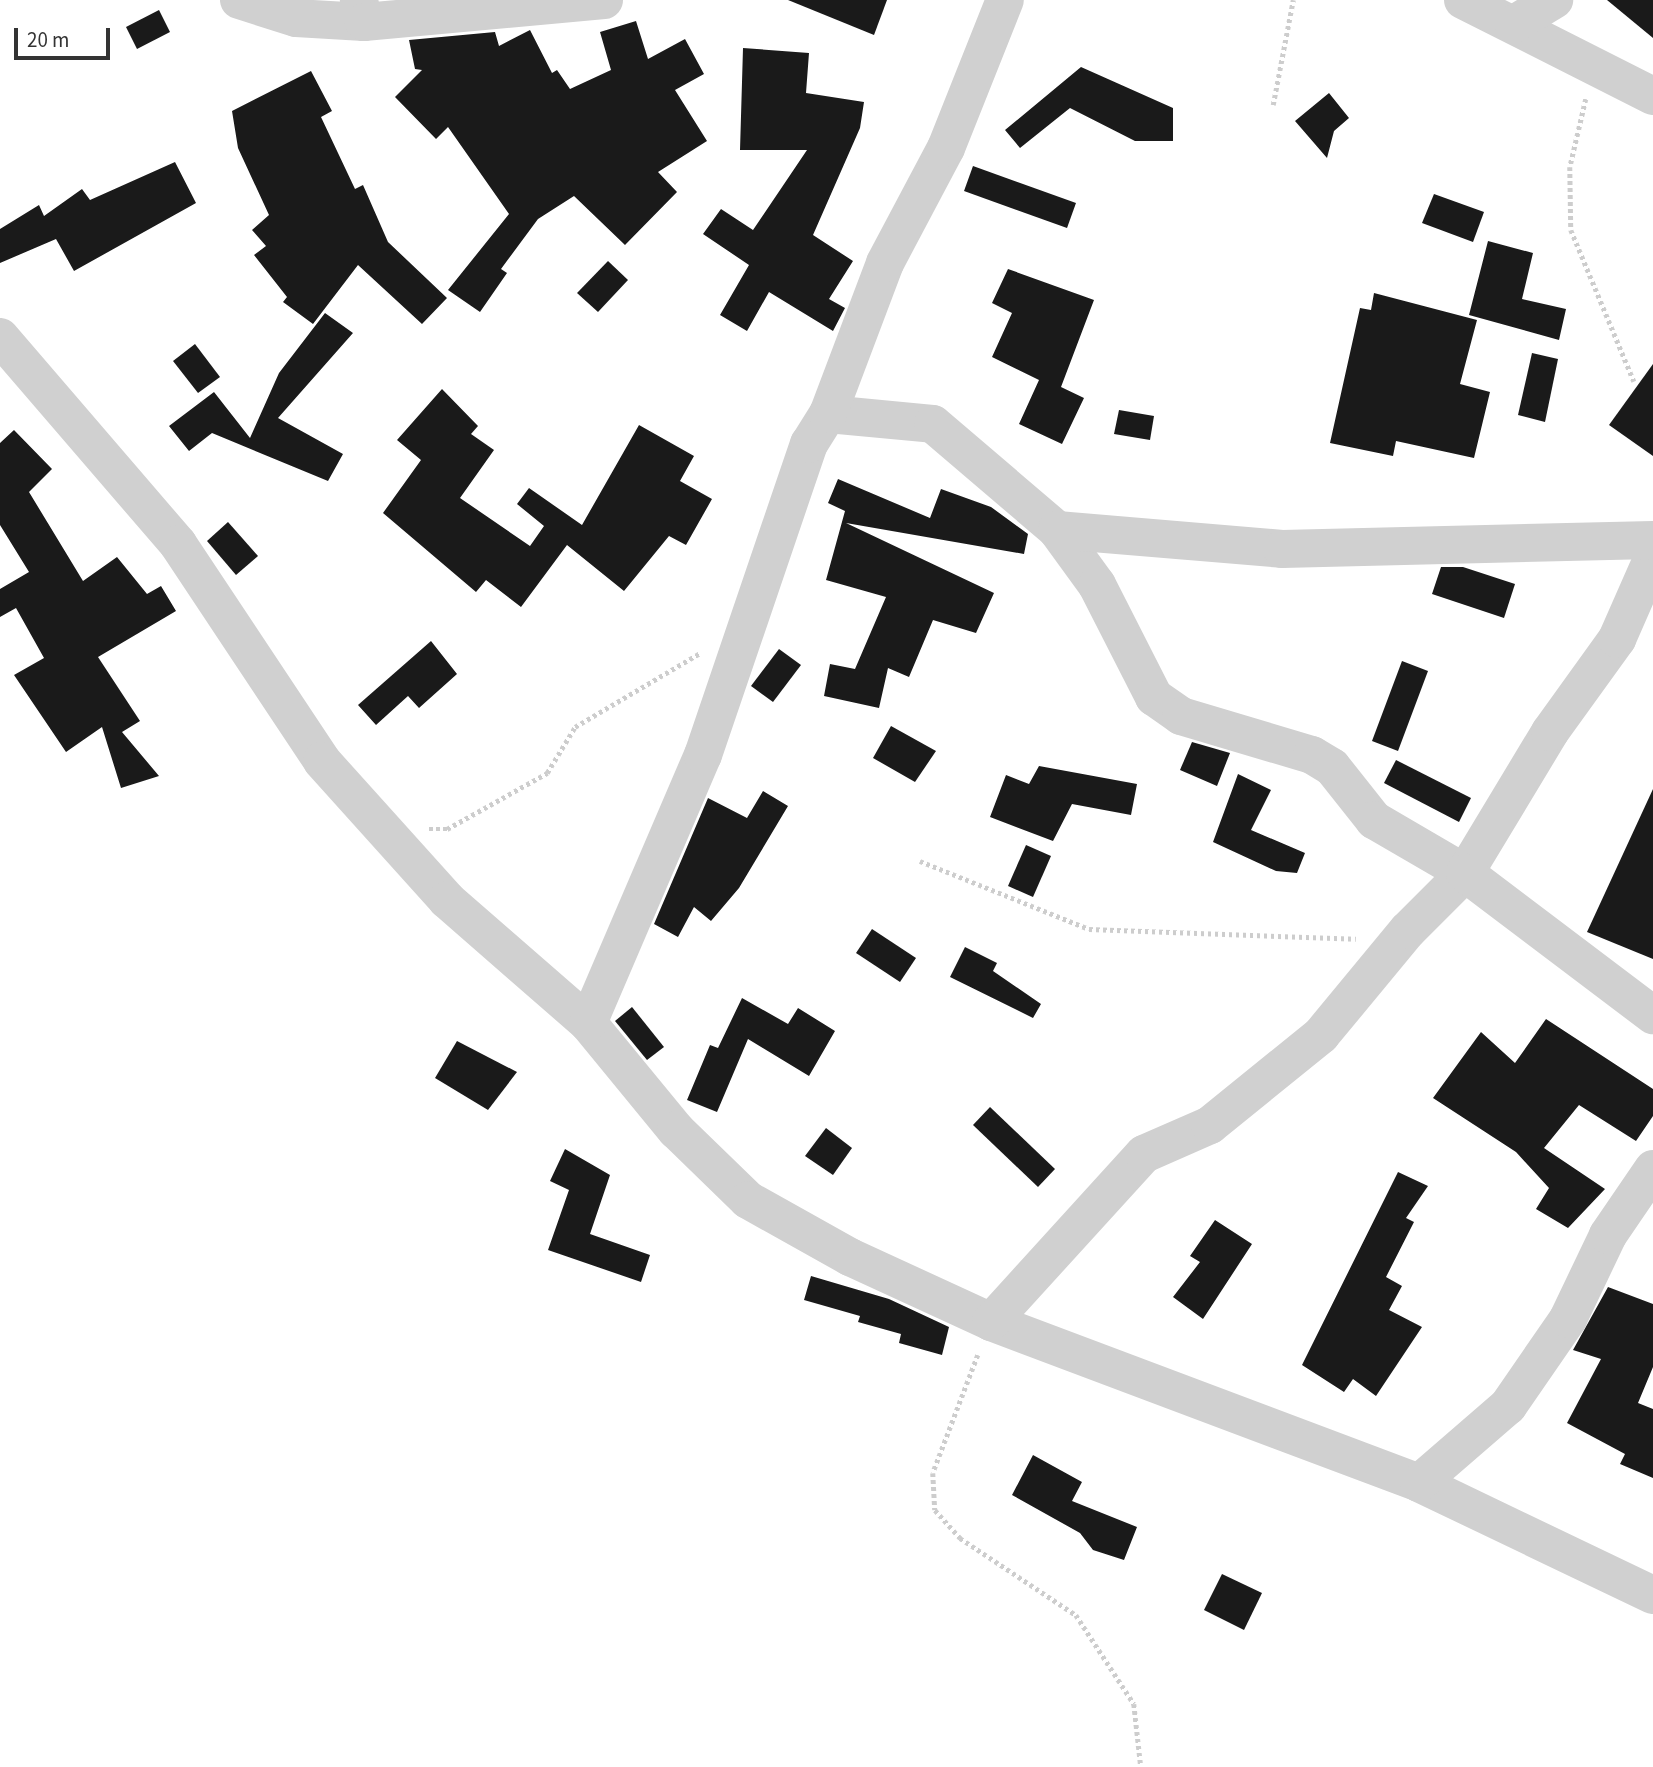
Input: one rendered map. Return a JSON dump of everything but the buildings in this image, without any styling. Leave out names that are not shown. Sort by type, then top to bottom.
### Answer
[{"type":"street","points":[[239,0],[296,18],[361,11],[604,0]]},
{"type":"street","points":[[588,1023],[703,755],[809,444],[828,414],[885,263],[946,148],[1005,0]]},
{"type":"street","points":[[1463,0],[1514,23],[1653,96]]},
{"type":"street","points":[[1514,23],[1554,0]]},
{"type":"street","points":[[0,337],[178,544],[321,761],[447,900],[588,1023],[676,1130],[748,1200],[850,1257],[991,1322],[1419,1483],[1653,1595]]},
{"type":"street","points":[[828,414],[933,424],[1057,530],[1097,584],[1154,697],[1181,716],[1312,755],[1332,767],[1374,820],[1465,873],[1653,1015]]},
{"type":"street","points":[[1057,530],[1282,549],[1653,540]]},
{"type":"street","points":[[991,1322],[1144,1154],[1210,1125],[1321,1035],[1408,930],[1465,873],[1550,732],[1617,639],[1653,557]]},
{"type":"street","points":[[1419,1483],[1508,1406],[1568,1319],[1608,1235],[1653,1169]]},
{"type":"path","points":[[1273,105],[1293,0]]},
{"type":"path","points":[[1601,67],[1580,111],[1570,167],[1571,230],[1634,381]]},
{"type":"path","points":[[384,830],[447,829],[547,773],[575,727],[708,647]]},
{"type":"path","points":[[920,861],[1089,929],[1336,942],[1408,930]]},
{"type":"path","points":[[991,1322],[933,1473],[935,1510],[960,1538],[1076,1615],[1134,1704],[1141,1767]]}]
